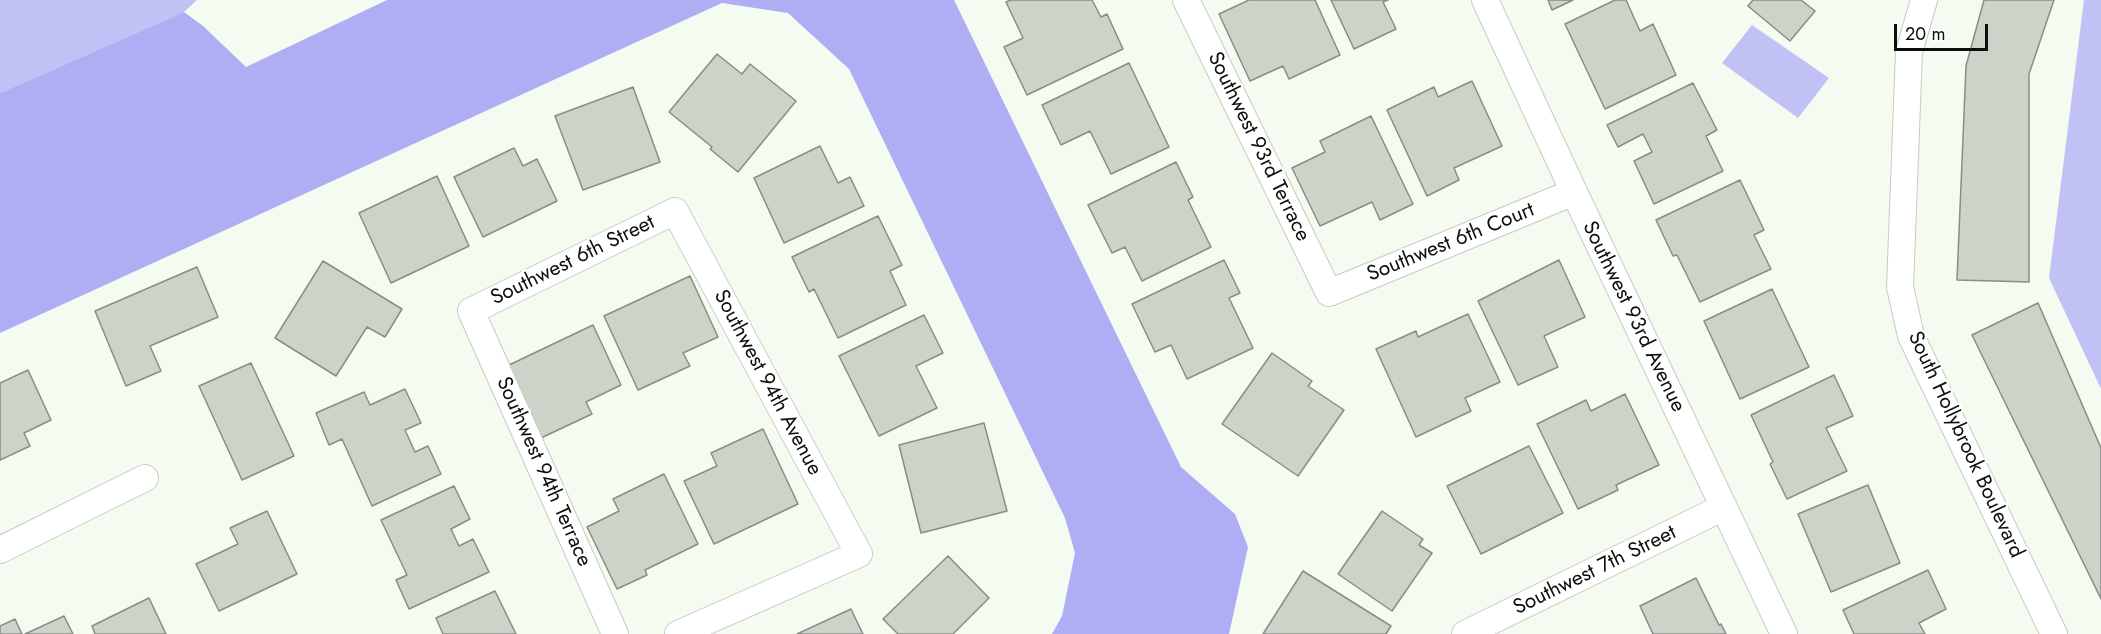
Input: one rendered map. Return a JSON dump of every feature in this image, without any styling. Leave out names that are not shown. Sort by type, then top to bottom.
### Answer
[{"type":"street","name":"Southwest 93rd Terrace","points":[[1186,0],[1329,293]]},
{"type":"street","name":"Southwest 93rd Avenue","points":[[1485,0],[1784,634]]},
{"type":"street","name":"South Hollybrook Boulevard","points":[[1924,0],[1909,52],[1900,287],[1911,336],[2054,634]]},
{"type":"street","name":"Southwest 6th Court","points":[[1329,293],[1574,192]]},
{"type":"street","name":"Southwest 6th Street","points":[[471,311],[675,211]]},
{"type":"street","name":"Southwest 94th Avenue","points":[[675,211],[859,554],[678,634]]},
{"type":"street","name":"Southwest 94th Terrace","points":[[471,311],[615,634]]},
{"type":"street","points":[[0,550],[144,478]]},
{"type":"street","name":"Southwest 7th Street","points":[[1465,634],[1725,507]]},
{"type":"shaded area","points":[[0,0],[197,0],[184,12],[0,93]]},
{"type":"shaded area","points":[[387,0],[954,0],[1181,467],[1235,514],[1248,547],[1229,634],[1052,634],[1062,616],[1075,553],[1065,518],[849,69],[788,13],[722,3],[0,333],[0,93],[184,12],[203,26],[246,67]]},
{"type":"shaded area","points":[[2084,0],[2101,0],[2101,389],[2049,278]]},
{"type":"shaded area","points":[[1752,25],[1829,78],[1798,118],[1722,63]]},
{"type":"building","points":[[1011,0],[1092,0],[1101,17],[1107,14],[1123,49],[1027,95],[1004,47],[1023,38],[1006,2]]},
{"type":"building","points":[[1249,0],[1315,0],[1340,55],[1289,79],[1283,66],[1250,81],[1219,14]]},
{"type":"building","points":[[1331,0],[1388,0],[1383,2],[1396,29],[1354,49]]},
{"type":"building","points":[[1548,0],[1573,0],[1552,10]]},
{"type":"building","points":[[1615,0],[1626,0],[1640,31],[1653,24],[1676,75],[1605,109],[1565,24]]},
{"type":"building","points":[[1753,0],[1801,0],[1815,11],[1790,41],[1748,6]]},
{"type":"building","points":[[1984,0],[2054,0],[2029,74],[2029,282],[1957,280],[1966,66]]},
{"type":"building","points":[[717,54],[742,74],[750,64],[796,101],[738,172],[710,149],[712,147],[669,112]]},
{"type":"building","points":[[1129,63],[1169,147],[1111,174],[1090,131],[1061,145],[1042,105]]},
{"type":"building","points":[[1472,81],[1502,146],[1454,168],[1459,180],[1427,196],[1387,110],[1434,87],[1438,97]]},
{"type":"building","points":[[1693,83],[1717,130],[1706,136],[1723,171],[1654,204],[1634,161],[1652,152],[1643,134],[1618,147],[1607,125]]},
{"type":"building","points":[[633,87],[660,162],[583,190],[555,116]]},
{"type":"building","points":[[1371,116],[1413,204],[1380,220],[1372,202],[1320,226],[1292,168],[1325,152],[1320,141]]},
{"type":"building","points":[[820,146],[838,183],[850,177],[864,206],[784,243],[754,178]]},
{"type":"building","points":[[514,148],[523,166],[537,159],[557,201],[483,237],[454,177]]},
{"type":"building","points":[[1176,162],[1193,197],[1188,200],[1211,247],[1142,281],[1125,247],[1112,253],[1088,205]]},
{"type":"building","points":[[437,176],[469,246],[391,283],[359,213]]},
{"type":"building","points":[[1740,180],[1764,230],[1754,235],[1771,269],[1700,302],[1677,255],[1673,256],[1656,220]]},
{"type":"building","points":[[878,216],[902,265],[890,271],[906,305],[838,338],[814,289],[809,292],[792,257]]},
{"type":"building","points":[[1224,260],[1240,293],[1229,298],[1253,348],[1187,379],[1171,345],[1155,352],[1132,304]]},
{"type":"building","points":[[1559,260],[1585,317],[1544,336],[1558,367],[1518,385],[1478,301]]},
{"type":"building","points":[[323,261],[402,309],[385,337],[367,327],[336,376],[275,338]]},
{"type":"building","points":[[197,267],[218,317],[150,346],[161,371],[126,386],[95,311]]},
{"type":"building","points":[[690,276],[718,337],[683,353],[690,366],[638,390],[604,316]]},
{"type":"building","points":[[1772,289],[1809,367],[1740,399],[1704,321]]},
{"type":"building","points":[[2038,303],[2101,448],[2101,599],[1972,335]]},
{"type":"building","points":[[1468,314],[1500,382],[1465,398],[1471,411],[1416,437],[1376,349],[1416,331],[1418,337]]},
{"type":"building","points":[[924,315],[943,353],[916,366],[937,408],[879,436],[839,356]]},
{"type":"building","points":[[593,325],[621,385],[586,402],[592,414],[541,438],[507,366]]},
{"type":"building","points":[[1272,353],[1312,381],[1308,386],[1344,410],[1298,476],[1222,424]]},
{"type":"building","points":[[251,363],[294,456],[242,480],[199,386]]},
{"type":"building","points":[[28,370],[51,420],[24,433],[30,446],[0,460],[0,383]]},
{"type":"building","points":[[1834,375],[1853,416],[1826,428],[1847,471],[1787,499],[1770,464],[1773,462],[1751,415]]},
{"type":"building","points":[[405,389],[421,423],[405,430],[415,452],[428,446],[441,474],[372,506],[342,439],[329,445],[316,413],[364,392],[370,405]]},
{"type":"building","points":[[1625,394],[1659,465],[1616,485],[1618,490],[1578,509],[1537,424],[1586,400],[1591,411]]},
{"type":"building","points":[[984,423],[1007,511],[921,533],[899,445]]},
{"type":"building","points":[[763,429],[798,504],[714,544],[684,481],[717,466],[711,453]]},
{"type":"building","points":[[1529,446],[1563,513],[1481,554],[1447,486]]},
{"type":"building","points":[[664,474],[698,544],[645,570],[647,575],[617,589],[587,527],[619,511],[613,499]]},
{"type":"building","points":[[1868,485],[1900,563],[1831,592],[1798,514]]},
{"type":"building","points":[[454,486],[470,519],[451,529],[459,546],[473,539],[489,572],[409,609],[396,580],[407,575],[381,520]]},
{"type":"building","points":[[267,511],[297,574],[219,611],[196,564],[238,544],[230,528]]},
{"type":"building","points":[[1382,511],[1423,539],[1419,545],[1432,553],[1392,611],[1338,574]]},
{"type":"building","points":[[948,556],[989,598],[953,634],[898,634],[883,619]]},
{"type":"building","points":[[1928,570],[1946,609],[1919,623],[1925,634],[1854,634],[1843,610]]},
{"type":"building","points":[[1303,571],[1391,626],[1386,634],[1263,634]]},
{"type":"building","points":[[1696,578],[1719,625],[1721,624],[1726,634],[1653,634],[1640,606]]},
{"type":"building","points":[[495,591],[516,634],[443,634],[436,618]]},
{"type":"building","points":[[149,598],[166,634],[95,634],[92,626]]},
{"type":"building","points":[[851,609],[863,634],[797,634]]},
{"type":"building","points":[[64,616],[73,634],[25,634]]},
{"type":"building","points":[[15,619],[22,634],[0,634],[0,626]]}]
